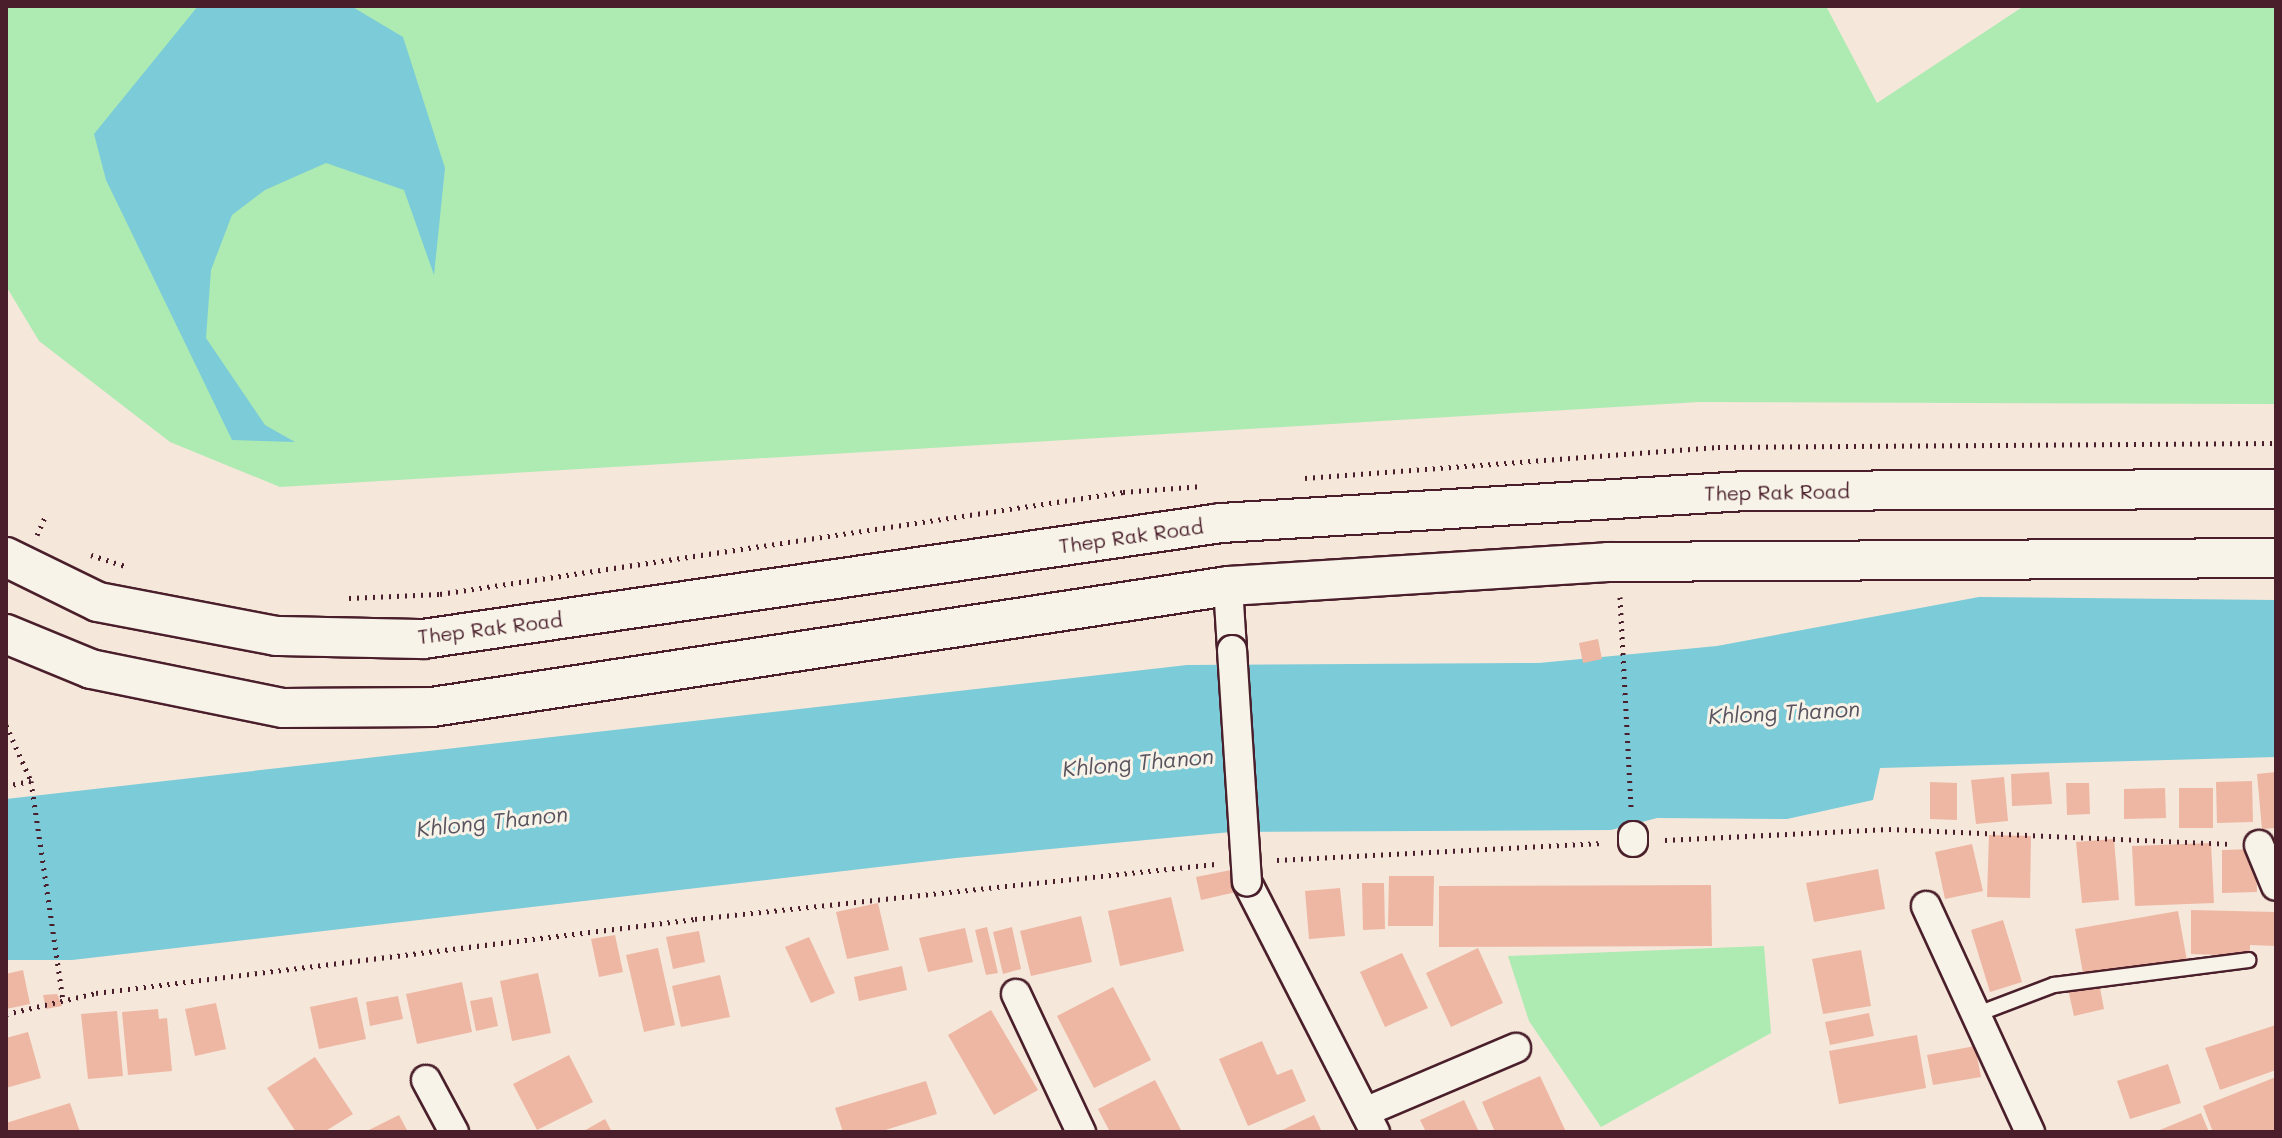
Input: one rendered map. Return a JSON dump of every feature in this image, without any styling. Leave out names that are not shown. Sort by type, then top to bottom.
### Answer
[{"type":"main road","name":"Thep Rak Road","points":[[6,557],[98,602],[276,636],[423,639],[1221,523],[1745,491],[2276,489]]},
{"type":"main road","points":[[6,634],[91,669],[283,708],[432,707],[1228,586],[1608,562],[2276,558]]},
{"type":"street","points":[[1228,586],[1247,882],[1370,1122],[1516,1048]]},
{"type":"street","points":[[2259,845],[2276,886]]},
{"type":"street","points":[[1926,906],[2030,1132]]},
{"type":"street","points":[[1016,994],[1081,1132]]},
{"type":"street","points":[[426,1080],[454,1132]]},
{"type":"lane","points":[[1975,1015],[2054,985],[2248,960]]},
{"type":"path","points":[[1619,589],[1633,839]]},
{"type":"path","points":[[6,725],[31,781],[63,1000]]},
{"type":"path","points":[[6,786],[31,781]]},
{"type":"path","points":[[1268,860],[1633,839],[1889,829],[2259,845]]},
{"type":"path","points":[[6,1014],[63,1000],[679,921],[1221,863]]},
{"type":"green space","points":[[6,6],[1826,6],[1877,103],[2024,6],[2276,6],[2276,404],[1699,402],[280,487],[170,442],[39,341],[6,286]]},
{"type":"green space","points":[[1764,946],[1771,1033],[1601,1127],[1529,1021],[1508,956]]},
{"type":"water","points":[[198,6],[351,6],[403,37],[445,168],[434,275],[404,190],[326,163],[265,190],[232,215],[211,270],[206,338],[265,425],[295,442],[232,440],[106,180],[94,134]]},
{"type":"water","name":"Khlong Thanon","points":[[1979,597],[2276,600],[2276,757],[1880,768],[1873,800],[1787,819],[1657,818],[1611,830],[1231,832],[956,858],[72,960],[6,960],[6,799],[1187,665],[1539,663],[1717,646]]},
{"type":"building","points":[[1598,639],[1602,659],[1583,663],[1579,643]]},
{"type":"building","points":[[2049,772],[2052,804],[2012,806],[2011,774]]},
{"type":"building","points":[[2276,772],[2276,828],[2262,829],[2257,774]]},
{"type":"building","points":[[2004,777],[2008,821],[1976,824],[1971,780]]},
{"type":"building","points":[[2252,781],[2253,822],[2217,823],[2216,782]]},
{"type":"building","points":[[1930,782],[1957,783],[1957,820],[1930,819]]},
{"type":"building","points":[[2066,783],[2089,783],[2090,814],[2067,815]]},
{"type":"building","points":[[2165,788],[2166,818],[2124,819],[2124,789]]},
{"type":"building","points":[[2179,788],[2213,788],[2213,828],[2179,828]]},
{"type":"building","points":[[1989,835],[2031,836],[2030,898],[1987,897]]},
{"type":"building","points":[[2114,839],[2119,900],[2082,903],[2076,842]]},
{"type":"building","points":[[2211,843],[2214,903],[2135,906],[2132,846]]},
{"type":"building","points":[[1972,844],[1983,891],[1945,899],[1935,852]]},
{"type":"building","points":[[2256,849],[2257,892],[2222,893],[2222,850]]},
{"type":"building","points":[[1878,869],[1885,909],[1814,922],[1806,883]]},
{"type":"building","points":[[1231,870],[1236,892],[1201,900],[1196,877]]},
{"type":"building","points":[[1389,876],[1434,876],[1433,926],[1388,926]]},
{"type":"building","points":[[1362,883],[1384,883],[1385,929],[1363,930]]},
{"type":"building","points":[[1711,885],[1712,946],[1439,947],[1439,886]]},
{"type":"building","points":[[1340,888],[1345,936],[1309,939],[1305,891]]},
{"type":"building","points":[[1171,897],[1184,951],[1120,966],[1108,911]]},
{"type":"building","points":[[878,903],[889,950],[847,959],[836,912]]},
{"type":"building","points":[[2191,910],[2275,912],[2276,946],[2250,945],[2250,956],[2191,954]]},
{"type":"building","points":[[2178,911],[2187,961],[2084,979],[2075,929]]},
{"type":"building","points":[[1081,916],[1092,962],[1031,976],[1020,931]]},
{"type":"building","points":[[2003,920],[2022,982],[1990,992],[1971,930]]},
{"type":"building","points":[[987,927],[998,973],[986,975],[975,930]]},
{"type":"building","points":[[1012,927],[1021,969],[1003,974],[993,932]]},
{"type":"building","points":[[965,928],[973,962],[928,972],[919,938]]},
{"type":"building","points":[[699,931],[705,962],[673,969],[666,937]]},
{"type":"building","points":[[615,935],[623,972],[599,977],[591,939]]},
{"type":"building","points":[[809,937],[835,993],[811,1003],[785,947]]},
{"type":"building","points":[[658,948],[675,1025],[644,1032],[626,955]]},
{"type":"building","points":[[1478,948],[1503,1003],[1451,1027],[1426,973]]},
{"type":"building","points":[[1861,950],[1871,1006],[1823,1014],[1812,959]]},
{"type":"building","points":[[1402,953],[1428,1008],[1385,1027],[1360,972]]},
{"type":"building","points":[[902,966],[907,990],[859,1001],[854,977]]},
{"type":"building","points":[[23,970],[30,1004],[6,1009],[6,974]]},
{"type":"building","points":[[538,973],[551,1033],[512,1041],[500,981]]},
{"type":"building","points":[[720,975],[730,1017],[681,1027],[672,986]]},
{"type":"building","points":[[462,982],[472,1032],[417,1044],[406,994]]},
{"type":"building","points":[[2099,983],[2104,1009],[2074,1016],[2068,989]]},
{"type":"building","points":[[1113,987],[1151,1060],[1094,1088],[1057,1016]]},
{"type":"building","points":[[57,994],[62,1006],[46,1009],[43,995]]},
{"type":"building","points":[[398,996],[403,1019],[370,1026],[366,1002]]},
{"type":"building","points":[[357,997],[366,1039],[319,1049],[310,1007]]},
{"type":"building","points":[[492,997],[498,1026],[476,1031],[470,1001]]},
{"type":"building","points":[[216,1003],[226,1049],[195,1056],[185,1009]]},
{"type":"building","points":[[158,1009],[159,1019],[167,1018],[172,1071],[128,1075],[122,1012]]},
{"type":"building","points":[[991,1010],[1038,1090],[994,1115],[948,1035]]},
{"type":"building","points":[[117,1011],[123,1076],[88,1079],[81,1014]]},
{"type":"building","points":[[1869,1013],[1874,1036],[1830,1045],[1825,1022]]},
{"type":"building","points":[[2276,1025],[2276,1070],[2220,1090],[2205,1048]]},
{"type":"building","points":[[28,1032],[41,1078],[6,1088],[6,1038]]},
{"type":"building","points":[[1917,1035],[1926,1088],[1839,1104],[1829,1051]]},
{"type":"building","points":[[1262,1041],[1277,1075],[1292,1069],[1306,1101],[1248,1126],[1219,1059]]},
{"type":"building","points":[[1975,1046],[1981,1077],[1933,1085],[1927,1055]]},
{"type":"building","points":[[569,1055],[593,1102],[537,1130],[513,1084]]},
{"type":"building","points":[[315,1057],[353,1114],[324,1132],[296,1132],[267,1088]]},
{"type":"building","points":[[2168,1064],[2181,1103],[2130,1119],[2117,1081]]},
{"type":"building","points":[[1540,1076],[1566,1132],[1495,1132],[1482,1102]]},
{"type":"building","points":[[2276,1077],[2276,1131],[2213,1132],[2203,1106]]},
{"type":"building","points":[[1155,1080],[1182,1132],[1110,1132],[1098,1109]]},
{"type":"building","points":[[926,1081],[937,1114],[879,1132],[843,1132],[835,1108]]},
{"type":"building","points":[[1464,1100],[1479,1132],[1426,1132],[1420,1120]]},
{"type":"building","points":[[70,1103],[80,1132],[6,1132],[6,1123]]},
{"type":"building","points":[[2201,1113],[2209,1132],[2155,1132]]},
{"type":"building","points":[[399,1115],[408,1132],[365,1132]]},
{"type":"building","points":[[1314,1115],[1322,1132],[1278,1132]]},
{"type":"building","points":[[605,1119],[612,1132],[582,1132]]}]
